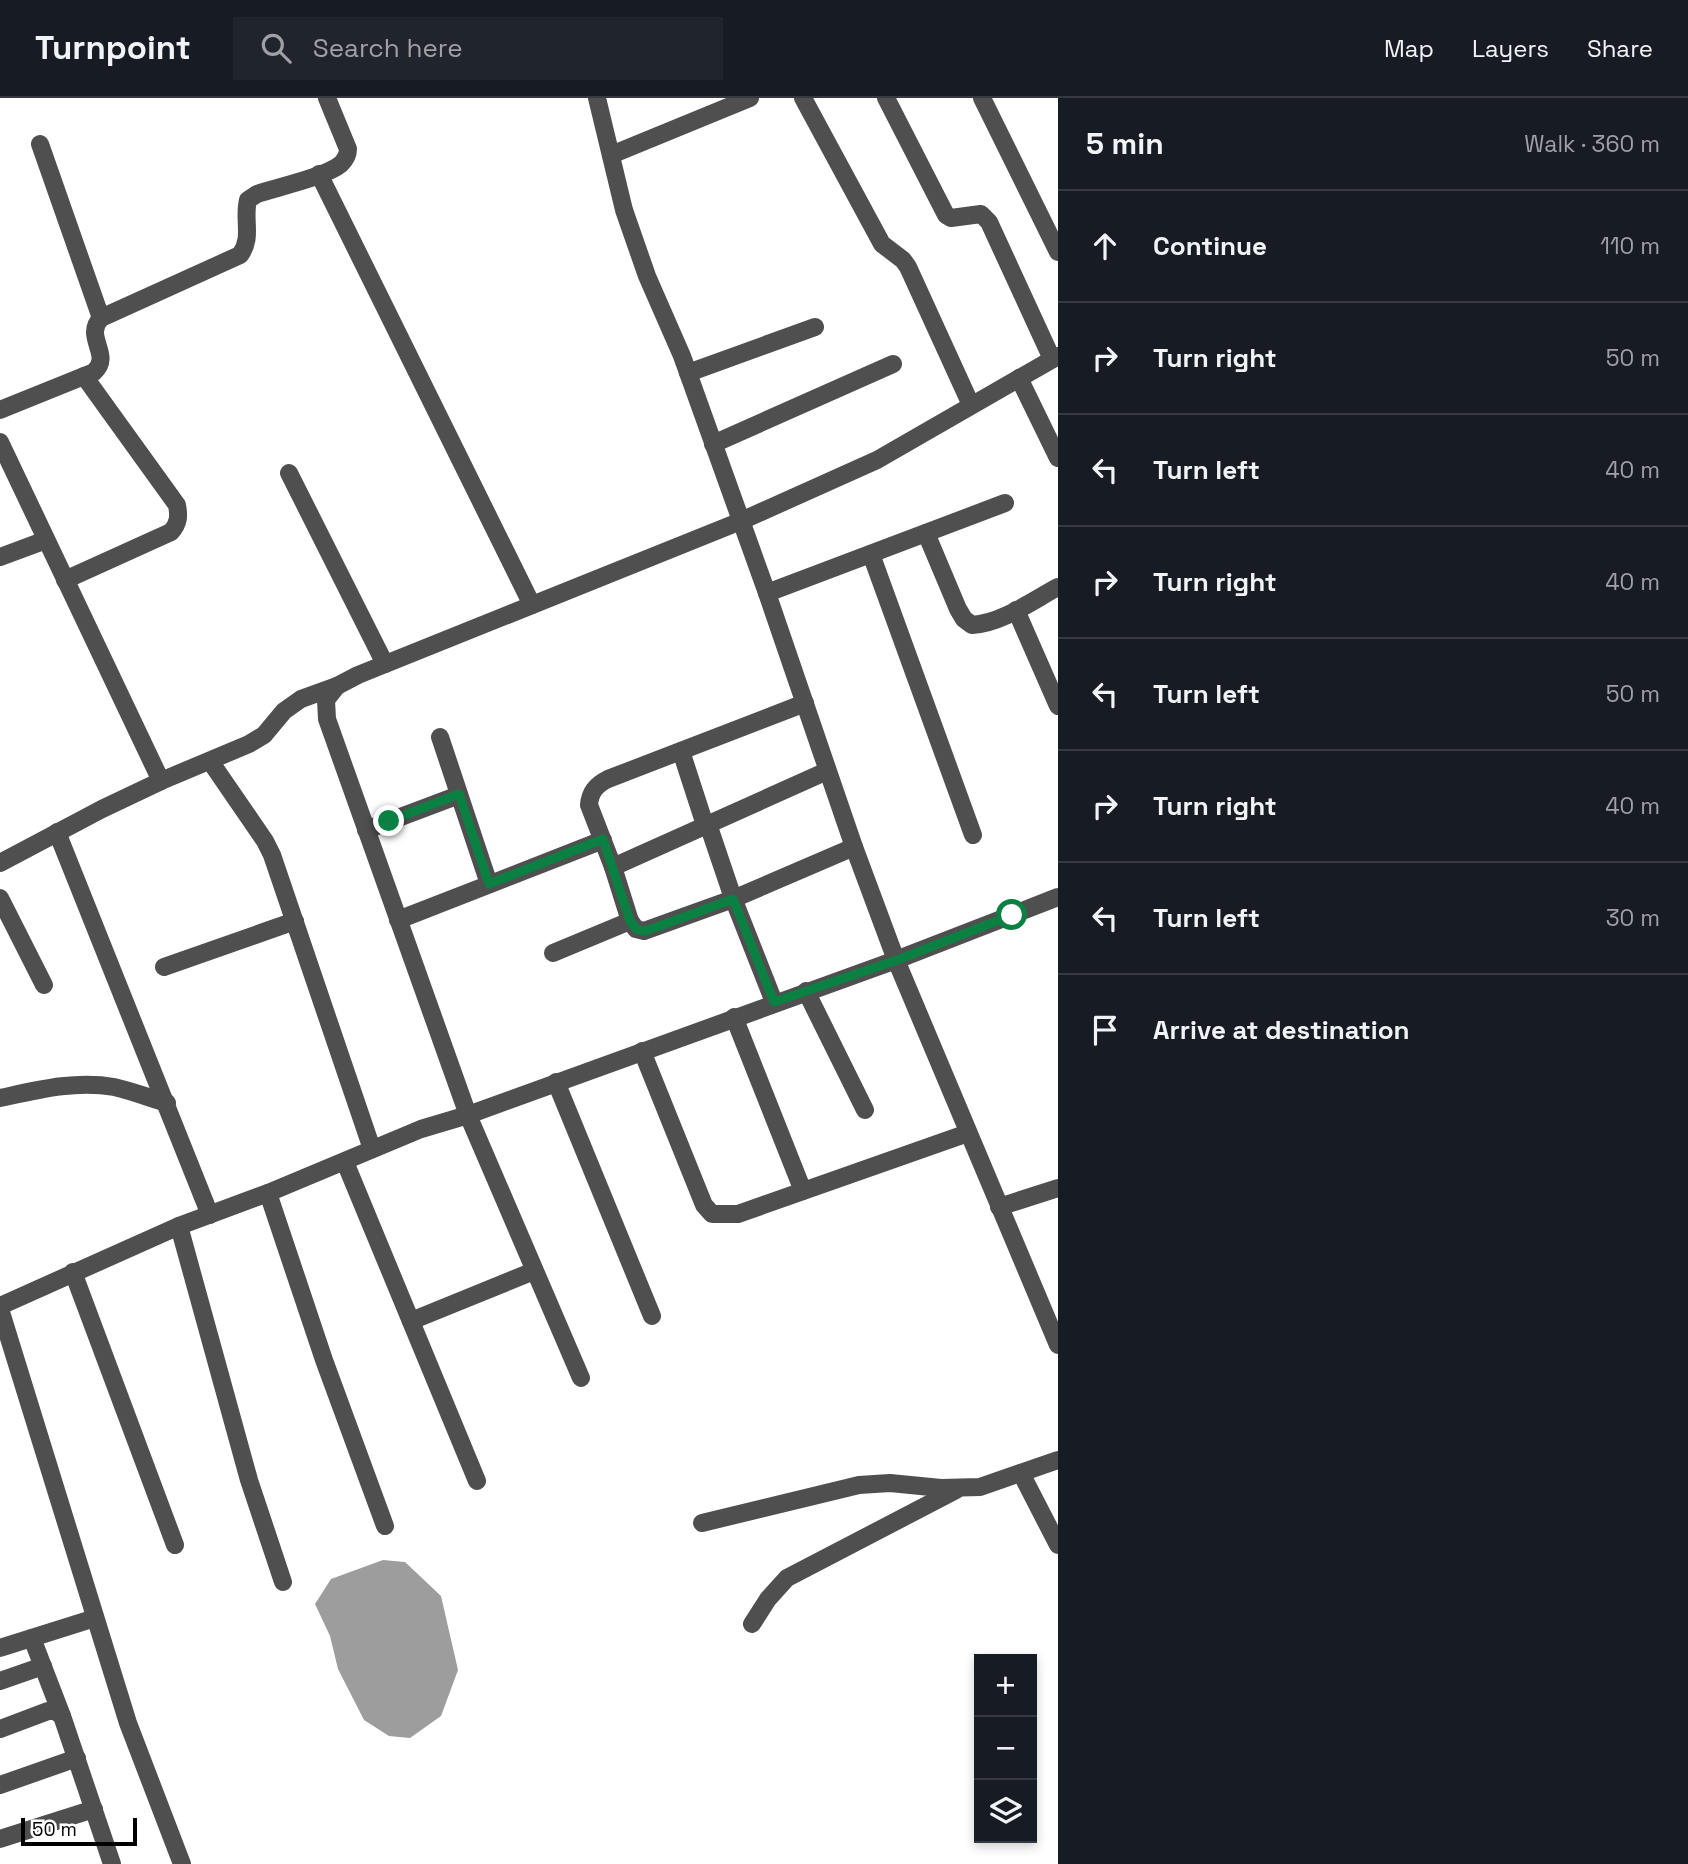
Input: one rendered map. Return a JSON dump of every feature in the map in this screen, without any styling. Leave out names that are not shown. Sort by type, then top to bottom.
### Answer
[{"type":"street","points":[[0,410],[94,373],[101,362],[93,331],[94,324],[101,318],[240,255],[246,247],[248,237],[248,200],[257,194],[341,164],[348,156],[346,141],[327,98]]},
{"type":"street","points":[[597,98],[624,210],[647,276],[688,373],[854,847],[897,960],[1058,1345]]},
{"type":"street","points":[[717,112],[734,98]]},
{"type":"street","points":[[611,155],[750,98]]},
{"type":"street","points":[[803,98],[882,244],[906,263],[971,405]]},
{"type":"street","points":[[0,863],[161,781],[249,744],[264,735],[284,711],[301,699],[741,521],[877,460],[1055,358],[989,222],[981,214],[951,218],[946,215],[886,98]]},
{"type":"street","points":[[982,98],[1058,252]]},
{"type":"street","points":[[40,144],[101,318]]},
{"type":"street","points":[[318,174],[532,605]]},
{"type":"street","points":[[688,373],[815,327]]},
{"type":"street","points":[[713,444],[892,364]]},
{"type":"street","points":[[65,580],[171,532],[179,515],[177,505],[84,376]]},
{"type":"street","points":[[1019,378],[1058,458]]},
{"type":"street","points":[[0,442],[7,477],[47,540],[161,781]]},
{"type":"street","points":[[289,473],[384,664]]},
{"type":"street","points":[[767,593],[1006,503]]},
{"type":"street","points":[[926,533],[964,619],[972,625],[983,625],[1058,587]]},
{"type":"street","points":[[0,557],[47,540]]},
{"type":"street","points":[[871,554],[973,835]]},
{"type":"street","points":[[1016,610],[1058,706]]},
{"type":"street","points":[[337,686],[326,700],[327,719],[366,830],[468,1115],[581,1378]]},
{"type":"street","points":[[805,703],[608,779],[594,789],[589,805],[630,921],[636,929],[644,931],[733,899],[854,847]]},
{"type":"street","points":[[440,737],[489,884]]},
{"type":"street","points":[[681,751],[705,825],[710,830],[733,899],[774,1002]]},
{"type":"street","points":[[209,761],[265,841],[372,1149]]},
{"type":"street","points":[[613,867],[827,771]]},
{"type":"street","points":[[366,830],[459,794]]},
{"type":"street","points":[[57,832],[211,1215]]},
{"type":"street","points":[[398,920],[603,839]]},
{"type":"street","points":[[182,1864],[128,1723],[0,1307],[179,1226],[268,1193],[421,1129],[468,1115],[774,1002],[897,960],[1058,897]]},
{"type":"street","points":[[0,898],[44,985]]},
{"type":"street","points":[[163,967],[295,921]]},
{"type":"street","points":[[553,953],[630,921]]},
{"type":"street","points":[[806,991],[864,1110]]},
{"type":"street","points":[[734,1017],[803,1191]]},
{"type":"street","points":[[642,1051],[704,1205],[712,1214],[738,1214],[968,1133]]},
{"type":"street","points":[[556,1082],[652,1316]]},
{"type":"street","points":[[0,1098],[47,1088],[89,1085],[114,1087],[167,1103]]},
{"type":"street","points":[[345,1161],[477,1481]]},
{"type":"street","points":[[999,1207],[1058,1188]]},
{"type":"street","points":[[268,1193],[324,1360],[386,1526]]},
{"type":"street","points":[[179,1226],[249,1480],[283,1582]]},
{"type":"street","points":[[411,1321],[534,1271]]},
{"type":"street","points":[[73,1272],[175,1545]]},
{"type":"street","points":[[702,1523],[859,1485],[890,1483],[959,1488],[980,1486],[1058,1460]]},
{"type":"street","points":[[1021,1473],[1058,1545]]},
{"type":"street","points":[[752,1624],[768,1599],[787,1578],[959,1488]]},
{"type":"street","points":[[0,1648],[94,1618]]},
{"type":"street","points":[[32,1638],[77,1758],[112,1864]]},
{"type":"street","points":[[0,1681],[43,1667]]},
{"type":"street","points":[[0,1729],[48,1711],[55,1711],[62,1716]]},
{"type":"street","points":[[0,1785],[77,1758]]},
{"type":"street","points":[[0,1839],[94,1809]]},
{"type":"shaded area","points":[[383,1560],[405,1562],[441,1596],[458,1670],[441,1716],[410,1738],[389,1736],[364,1720],[338,1669],[330,1636],[315,1604],[331,1579]]},
{"type":"route","points":[[389,821],[459,794],[489,884],[603,839],[630,921],[636,929],[644,931],[733,899],[774,1002],[897,960],[1012,915]]}]
